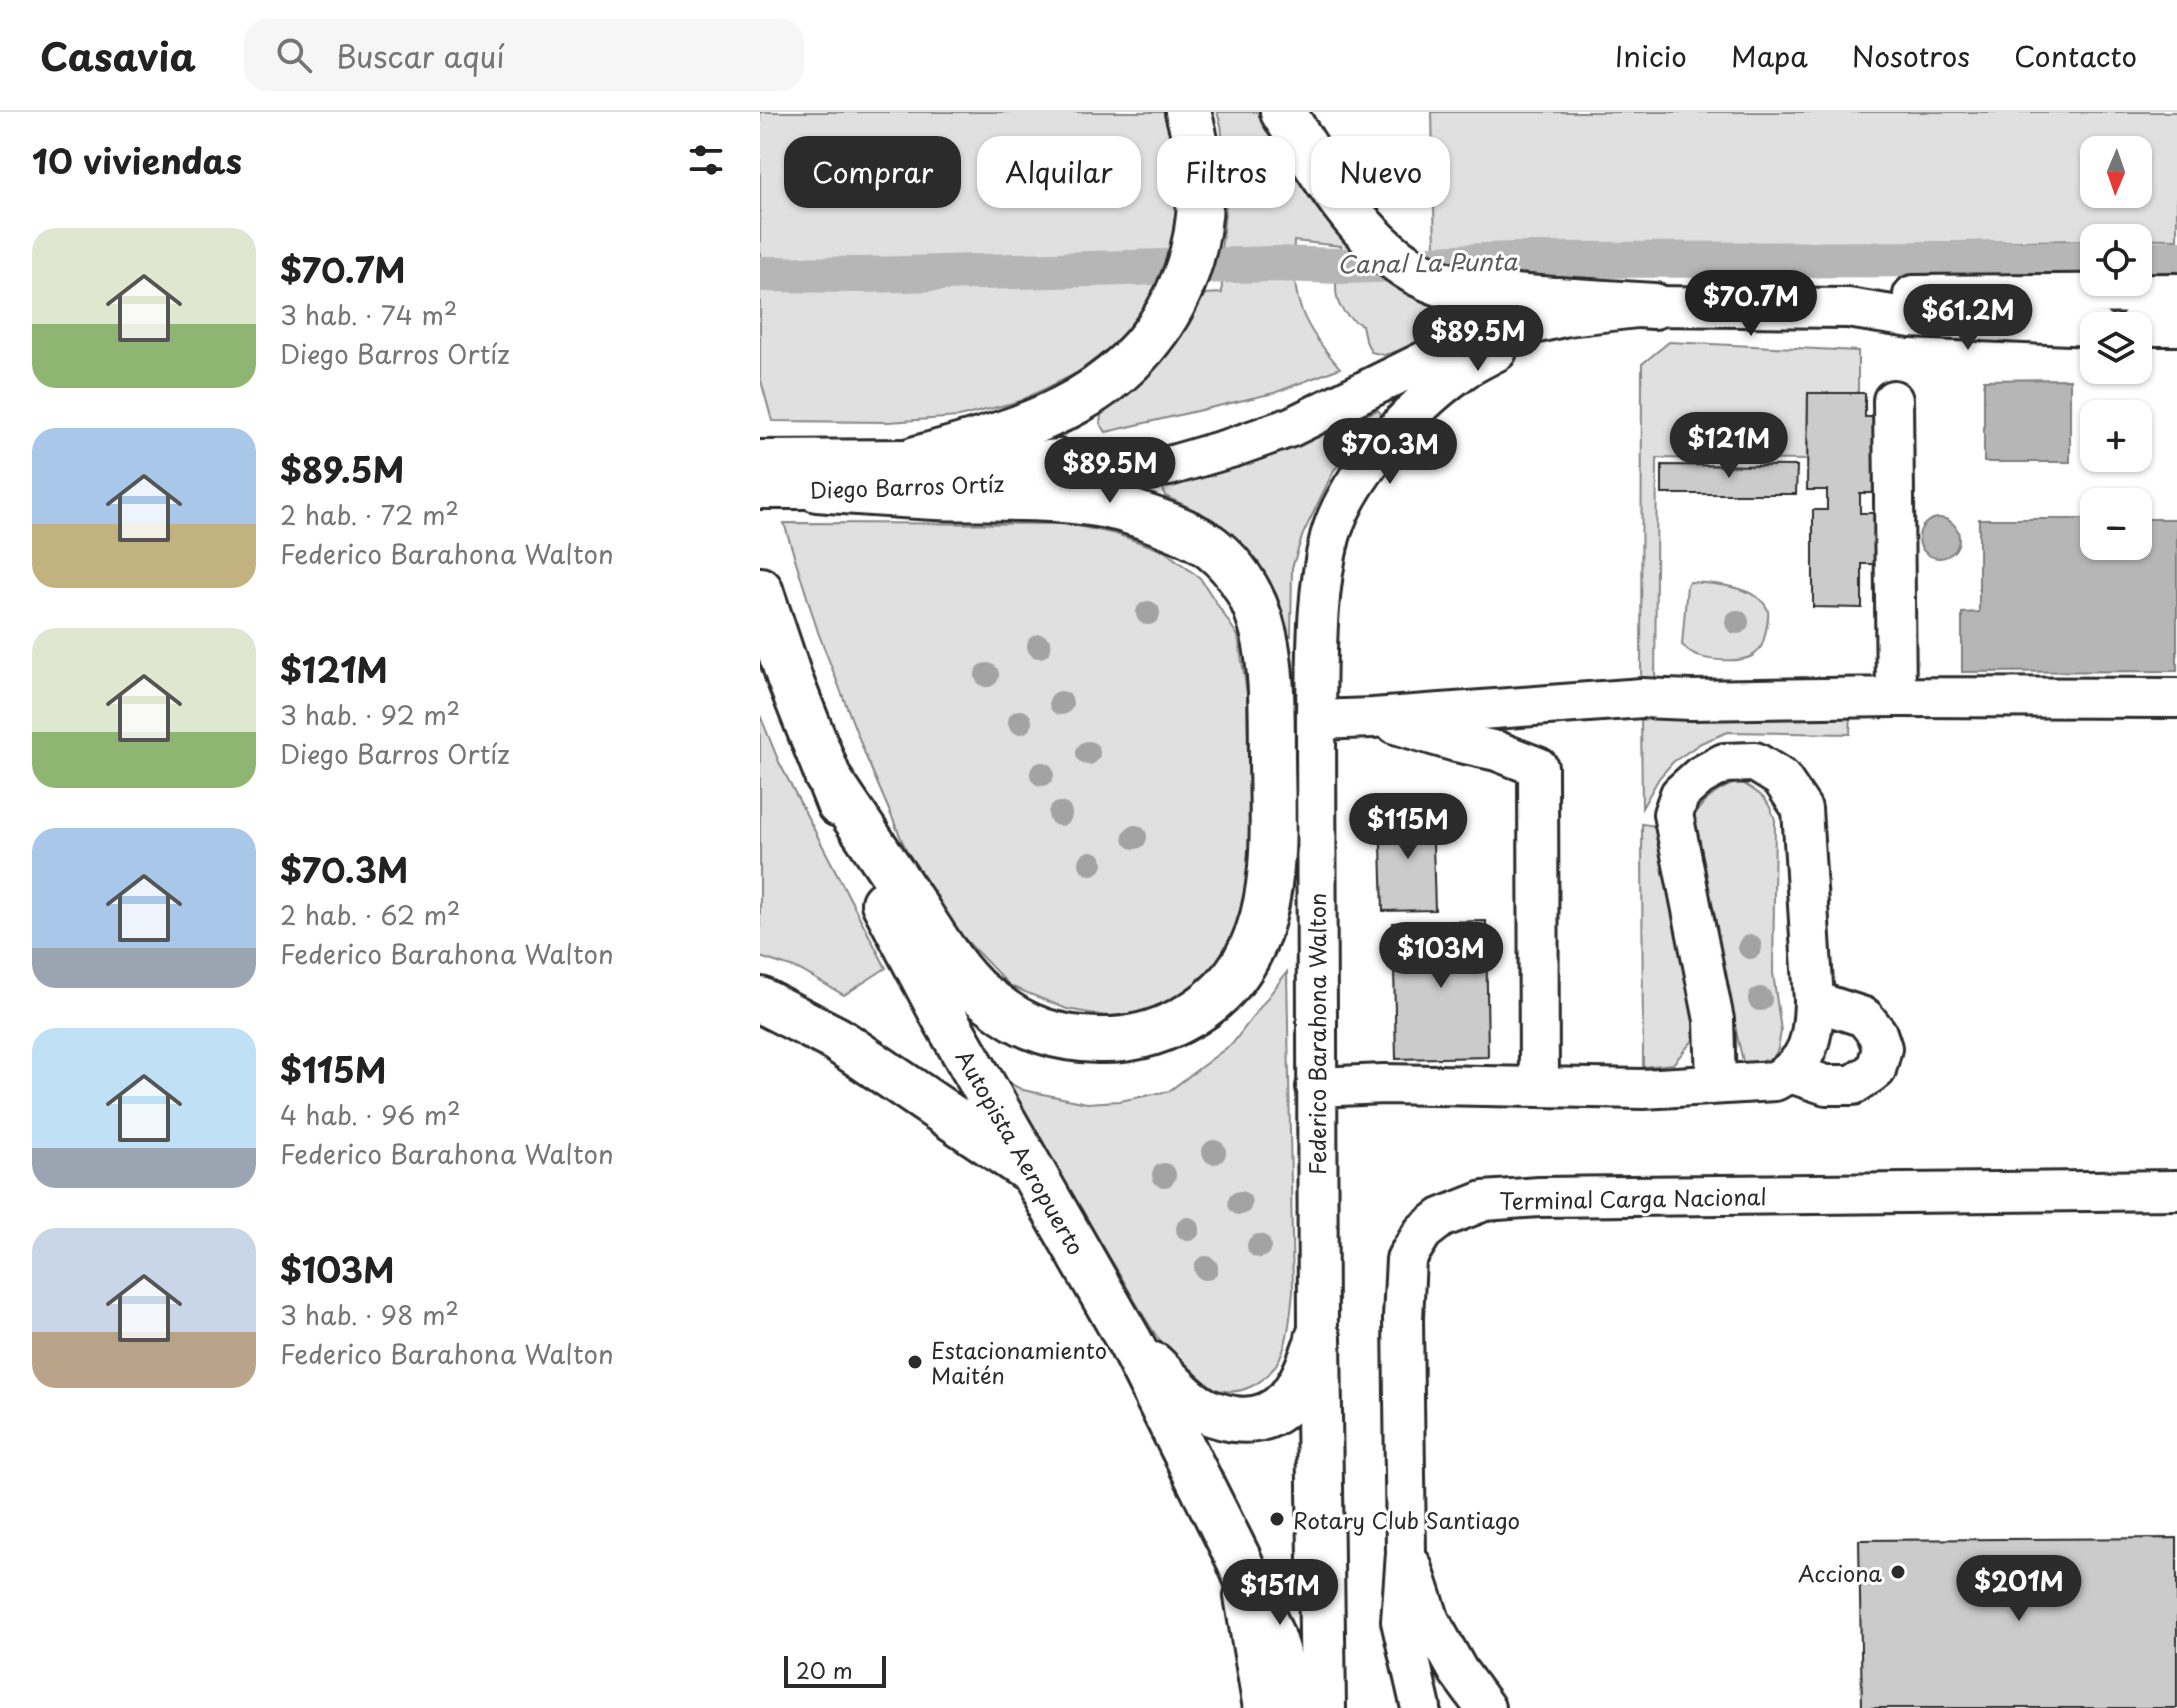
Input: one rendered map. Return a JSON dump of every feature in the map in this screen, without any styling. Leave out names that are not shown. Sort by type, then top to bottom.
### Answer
[{"type":"highway","points":[[916,459],[961,447],[1042,418],[1101,386],[1124,368],[1144,346],[1178,295],[1197,237],[1201,202],[1200,167],[1188,112]]},
{"type":"highway","points":[[1283,112],[1348,208],[1380,244],[1401,263],[1441,284],[1500,296],[1654,306]]},
{"type":"highway","points":[[817,489],[1067,501],[1120,509],[1170,525],[1195,537],[1224,560],[1258,609],[1266,640],[1271,708],[1273,856],[1263,918],[1254,944],[1240,968],[1217,995],[1196,1013],[1168,1027],[1136,1037],[1107,1040],[1072,1039],[1044,1033],[1013,1019],[972,987],[827,776]]},
{"type":"highway","name":"Autopista Aeropuerto","points":[[760,590],[790,680],[871,879],[914,963],[1131,1344],[1237,1556],[1271,1635],[1295,1708]]},
{"type":"highway","points":[[760,1000],[836,1039],[1034,1174]]},
{"type":"highway","points":[[1131,1344],[1205,1411],[1244,1420],[1263,1417],[1289,1401],[1300,1386],[1318,1338]]},
{"type":"highway","points":[[1318,1338],[1323,1708]]},
{"type":"street","name":"Diego Barros Ortíz","points":[[1848,308],[1916,295],[2177,293]]},
{"type":"street","name":"Diego Barros Ortíz","points":[[760,489],[921,488],[1057,481],[1169,466],[1291,427],[1433,357],[1496,333],[1567,316],[1654,306],[1848,308],[1911,318],[2080,325]]},
{"type":"street","name":"Federico Barahona Walton","points":[[1318,1338],[1317,636],[1330,536],[1344,501],[1366,465],[1417,409],[1460,373],[1495,351],[1567,316]]},
{"type":"street","points":[[2152,326],[2177,326]]},
{"type":"street","name":"Diego Barros Ortíz","points":[[760,460],[1030,462],[1103,454],[1248,423],[1373,386]]},
{"type":"street","points":[[1893,400],[1896,697]]},
{"type":"street","points":[[1316,720],[1642,698],[2177,698]]},
{"type":"street","points":[[1373,718],[1497,751],[1538,767],[1539,1087]]},
{"type":"street","points":[[1316,1087],[1384,1084],[1643,1089],[1775,1081],[1790,1073],[1806,1054],[1813,1030],[1814,1001],[1802,809],[1781,778],[1755,762],[1724,763],[1700,776],[1680,794],[1673,814],[1714,1020],[1716,1083]]},
{"type":"street","points":[[1790,1073],[1826,1085],[1853,1085],[1876,1070],[1882,1048],[1877,1033],[1864,1017],[1814,1001]]},
{"type":"street","name":"Terminal Carga Nacional","points":[[1406,1553],[1403,1318],[1406,1259],[1423,1232],[1441,1218],[1484,1201],[1539,1197],[2177,1190]]},
{"type":"street","points":[[1406,1553],[1401,1621],[1421,1708]]},
{"type":"street","points":[[1406,1553],[1430,1621],[1458,1671],[1485,1708]]},
{"type":"street","points":[[1237,1556],[1263,1708]]},
{"type":"shaded area","points":[[760,112],[1176,112],[1181,136],[1157,136],[1157,208],[1184,208],[1164,289],[1126,335],[1077,373],[1020,401],[959,417],[889,422],[772,421],[760,377]]},
{"type":"shaded area","points":[[1217,112],[1260,112],[1277,136],[1222,136]]},
{"type":"shaded area","points":[[1432,112],[2177,112],[2177,239],[2152,239],[2152,224],[2080,224],[2080,240],[1435,250],[1434,208],[1450,208],[1450,136],[1433,136]]},
{"type":"shaded area","points":[[1295,161],[1311,183],[1311,208],[1329,208],[1354,243],[1354,272],[1392,276],[1441,308],[1467,316],[1502,316],[1384,355],[1371,352],[1362,325],[1350,318],[1338,301],[1336,281],[1341,246],[1294,241],[1295,280],[1302,310],[1316,338],[1340,368],[1274,393],[1106,432],[1100,423],[1102,409],[1164,357],[1205,294],[1222,293],[1221,251],[1225,208],[1295,208]]},
{"type":"shaded area","points":[[1669,342],[1858,351],[1858,393],[1808,394],[1807,460],[1657,458],[1655,683],[1641,683],[1642,364]]},
{"type":"shaded area","points":[[2070,379],[2070,462],[1984,462],[1984,380]]},
{"type":"shaded area","points":[[1378,410],[1384,418],[1334,470],[1303,534],[1292,568],[1291,636],[1278,640],[1255,574],[1242,549],[1219,525],[1165,496],[1165,481],[1321,433]]},
{"type":"shaded area","points":[[1939,518],[1953,524],[1959,538],[1953,552],[1939,558],[1925,552],[1919,538],[1925,524]]},
{"type":"shaded area","points":[[1979,519],[2080,519],[2080,560],[2152,560],[2152,519],[2177,519],[2177,671],[1962,672],[1962,613],[1979,612]]},
{"type":"shaded area","points":[[784,523],[1067,524],[1116,534],[1164,551],[1200,578],[1238,636],[1247,693],[1251,879],[1244,929],[1221,969],[1173,1003],[1117,1018],[1067,1009],[1010,986],[961,935],[916,873],[867,759],[818,632]]},
{"type":"shaded area","points":[[1690,582],[1746,591],[1763,603],[1768,611],[1768,621],[1762,645],[1755,654],[1739,660],[1713,659],[1697,656],[1682,645],[1687,585]]},
{"type":"shaded area","points":[[1851,713],[1850,734],[1728,732],[1701,743],[1673,762],[1659,778],[1642,808],[1641,714]]},
{"type":"shaded area","points":[[760,715],[779,762],[886,968],[844,995],[800,970],[760,957]]},
{"type":"shaded area","points":[[1741,782],[1762,797],[1775,820],[1773,973],[1781,1031],[1778,1049],[1771,1063],[1746,1074],[1690,835],[1693,818],[1703,804],[1714,794]]},
{"type":"shaded area","points":[[1642,824],[1662,827],[1700,1032],[1673,1064],[1643,1067]]},
{"type":"shaded area","points":[[1287,972],[1293,1291],[1288,1332],[1280,1358],[1264,1378],[1244,1389],[1220,1390],[1204,1385],[1190,1375],[1158,1338],[1005,1081],[1023,1090],[1087,1103],[1120,1101],[1169,1091],[1233,1043]]},
{"type":"building","points":[[1808,393],[1865,393],[1865,417],[1881,417],[1881,493],[1860,493],[1860,513],[1881,513],[1881,564],[1862,564],[1862,608],[1813,607],[1813,510],[1827,510],[1827,490],[1807,490]]},
{"type":"building","points":[[1662,465],[1797,466],[1796,494],[1662,494]]},
{"type":"building","points":[[1432,811],[1435,910],[1383,911],[1380,812]]},
{"type":"building","points":[[1486,921],[1488,1057],[1396,1059],[1393,923]]},
{"type":"building","points":[[2177,1538],[2177,1708],[1862,1708],[1859,1540]]},
{"type":"waterway","name":"Canal La Punta","points":[[2152,259],[2177,258]]},
{"type":"waterway","name":"Canal La Punta","points":[[760,274],[865,275],[1514,260],[2080,259]]},
{"type":"place","name":"Estacionamiento Maitén","points":[[915,1362]]},
{"type":"place","name":"Rotary Club Santiago","points":[[1277,1519]]},
{"type":"place","name":"Acciona","points":[[1898,1572]]}]
